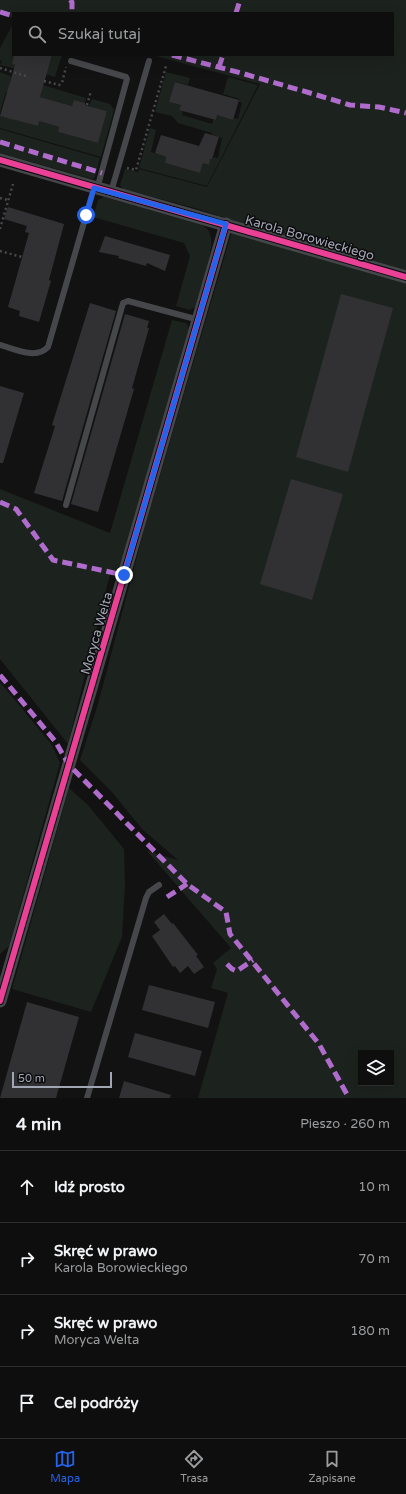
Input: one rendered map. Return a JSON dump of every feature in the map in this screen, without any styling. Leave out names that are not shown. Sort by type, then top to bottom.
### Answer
[{"type":"street","name":"Karola Borowieckiego","points":[[0,160],[111,193],[226,224],[406,276]]},
{"type":"street","name":"Moryca Welta","points":[[0,1001],[5,967],[199,320],[226,224]]},
{"type":"lane","points":[[0,344],[36,354],[44,351],[48,347],[127,79],[126,77],[69,62]]},
{"type":"lane","points":[[111,193],[149,62]]},
{"type":"lane","points":[[66,505],[123,303],[128,300],[199,320]]},
{"type":"lane","points":[[87,1098],[146,898],[149,892],[159,885]]},
{"type":"path","points":[[44,81],[59,85],[62,83],[69,62]]},
{"type":"path","points":[[136,168],[166,66]]},
{"type":"path","points":[[0,68],[26,76]]},
{"type":"path","points":[[87,105],[91,91]]},
{"type":"path","points":[[0,229],[13,184]]},
{"type":"path","points":[[0,198],[8,200]]},
{"type":"path","points":[[0,251],[22,257]]},
{"type":"shaded area","points":[[0,0],[406,0],[406,1098],[198,1098],[228,993],[211,988],[217,969],[213,963],[231,948],[147,851],[178,860],[143,830],[111,791],[80,760],[98,704],[145,526],[235,221],[198,209],[123,189],[120,185],[125,169],[138,172],[139,169],[207,187],[260,84],[156,56],[394,56],[394,12],[12,12],[12,18],[0,14]]},
{"type":"shaded area","points":[[12,26],[12,56],[14,56],[12,64],[17,66],[16,69],[0,65],[2,61],[0,60],[0,48]]},
{"type":"shaded area","points":[[52,56],[62,56],[55,77],[46,74]]},
{"type":"shaded area","points":[[0,72],[11,76],[8,93],[6,92],[0,112]]},
{"type":"shaded area","points":[[166,72],[190,78],[188,85],[175,82],[170,102],[181,105],[179,110],[183,111],[182,115],[212,124],[213,120],[216,120],[217,115],[233,120],[234,118],[238,119],[242,103],[239,102],[239,99],[223,94],[228,77],[258,85],[207,186],[139,168],[150,128],[156,130],[151,152],[166,157],[165,163],[200,173],[203,163],[208,165],[210,159],[213,157],[218,158],[222,138],[212,135],[212,133],[178,123],[172,116],[155,112]]},
{"type":"shaded area","points":[[43,85],[86,98],[85,103],[74,100],[72,106],[40,97]]},
{"type":"shaded area","points":[[92,99],[110,104],[114,110],[101,157],[0,128],[0,115],[37,126],[39,121],[59,127],[58,132],[98,143],[107,111],[89,106]]},
{"type":"shaded area","points":[[0,129],[100,158],[95,177],[92,179],[0,153]]},
{"type":"shaded area","points":[[104,197],[202,225],[207,229],[210,233],[211,249],[195,307],[190,310],[176,306],[190,256],[184,243],[93,217],[98,200]]},
{"type":"shaded area","points":[[172,320],[186,323],[189,328],[119,570],[111,570],[68,744],[0,659],[0,489],[110,533]]},
{"type":"shaded area","points":[[0,682],[52,745],[60,763],[9,946],[0,954]]},
{"type":"shaded area","points":[[69,788],[88,805],[124,849],[125,885],[122,937],[91,1012],[12,989]]},
{"type":"building","points":[[14,56],[52,56],[40,97],[72,106],[74,100],[85,103],[85,105],[107,111],[98,143],[58,132],[59,127],[39,121],[38,126],[0,116],[15,65],[12,64]]},
{"type":"building","points":[[175,82],[239,100],[233,120],[217,115],[216,120],[179,110],[181,105],[169,102]]},
{"type":"building","points":[[205,133],[219,137],[209,165],[203,163],[200,173],[165,163],[166,157],[155,153],[161,135],[199,146]]},
{"type":"building","points":[[8,207],[64,224],[49,280],[51,281],[39,322],[19,316],[20,311],[8,307],[29,233],[25,232],[27,226],[4,219]]},
{"type":"building","points":[[105,236],[170,255],[165,271],[147,263],[146,266],[118,258],[119,256],[99,252]]},
{"type":"building","points":[[341,294],[393,308],[348,472],[296,457]]},
{"type":"building","points":[[90,303],[116,311],[62,501],[34,493],[55,426],[52,425]]},
{"type":"building","points":[[125,314],[149,321],[147,328],[149,328],[132,388],[134,389],[98,512],[71,504]]},
{"type":"building","points":[[0,386],[24,393],[3,463],[0,463]]},
{"type":"building","points":[[291,479],[343,494],[312,600],[260,584]]},
{"type":"building","points":[[164,914],[198,955],[196,956],[204,967],[194,974],[188,966],[180,973],[175,966],[173,967],[152,936],[160,930],[154,922]]},
{"type":"building","points":[[149,985],[215,1002],[208,1028],[142,1010]]},
{"type":"building","points":[[27,1002],[79,1017],[56,1098],[0,1098]]},
{"type":"building","points":[[135,1033],[202,1051],[195,1076],[128,1057]]},
{"type":"building","points":[[124,1081],[171,1095],[170,1098],[119,1098]]},
{"type":"marked path","points":[[70,0],[72,2],[72,12]]},
{"type":"marked path","points":[[236,12],[240,0]]},
{"type":"marked path","points":[[0,12],[12,16]]},
{"type":"marked path","points":[[176,56],[241,73],[350,105],[379,107],[406,113]]},
{"type":"marked path","points":[[219,67],[223,56]]},
{"type":"marked path","points":[[0,142],[102,173]]},
{"type":"marked path","points":[[0,502],[16,509],[53,560],[124,575]]},
{"type":"marked path","points":[[0,675],[55,741],[69,765],[187,884],[226,912],[230,934],[319,1044],[349,1098]]},
{"type":"marked path","points":[[167,897],[187,884]]},
{"type":"marked path","points":[[227,964],[232,969],[237,971],[253,960]]},
{"type":"cycle path","points":[[0,160],[406,277]]},
{"type":"cycle path","points":[[0,1001],[226,224]]},
{"type":"route","points":[[86,215],[94,188],[226,224],[124,575]]}]
